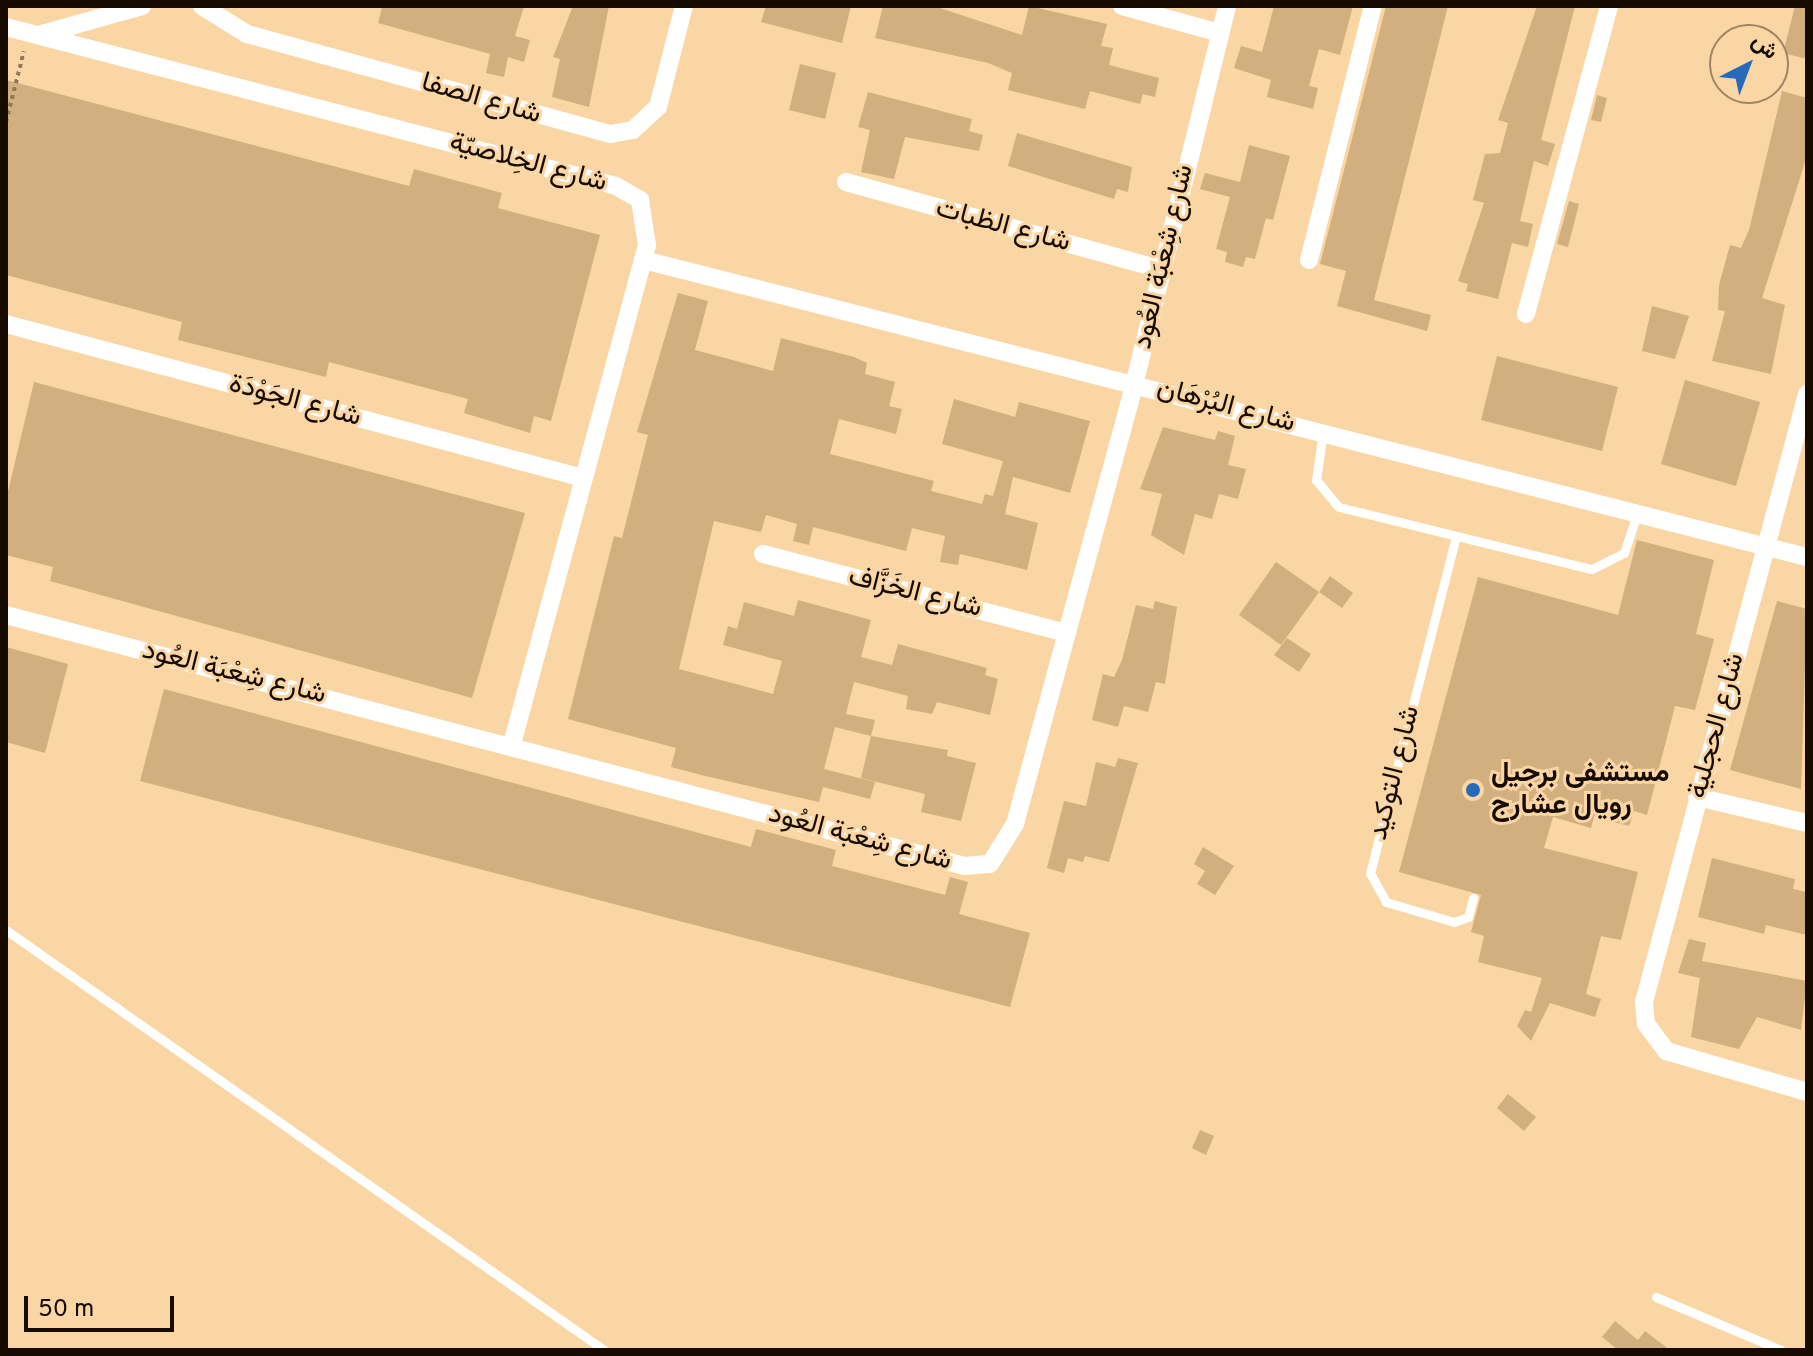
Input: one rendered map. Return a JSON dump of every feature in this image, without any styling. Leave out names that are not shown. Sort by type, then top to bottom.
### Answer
[{"type":"street","points":[[33,34],[142,6]]},
{"type":"street","name":"شارع الصفا","points":[[202,6],[247,34],[610,134],[633,130],[658,107],[684,6]]},
{"type":"street","points":[[1122,6],[1220,33]]},
{"type":"street","name":"شارع شِعْبَة العُود","points":[[6,615],[982,867],[997,859],[1012,834],[1135,381],[1160,269],[1227,6]]},
{"type":"street","points":[[1309,260],[1373,6]]},
{"type":"street","points":[[1526,314],[1609,6]]},
{"type":"street","name":"شارع الخِلاصيّة","points":[[6,27],[625,189],[648,217],[644,260],[512,744]]},
{"type":"street","name":"شارع الظبات","points":[[846,182],[1160,269]]},
{"type":"street","name":"شارع البُرْهَان","points":[[644,260],[1135,381],[1807,557]]},
{"type":"street","name":"شارع الجَوْدَة","points":[[6,324],[583,478]]},
{"type":"street","name":"شارع الحجلية","points":[[1805,406],[1646,991],[1646,1024],[1676,1056],[1807,1092]]},
{"type":"street","name":"شارع الخَزَّاف","points":[[763,554],[1067,633]]},
{"type":"street","points":[[1697,797],[1807,823]]},
{"type":"lane","points":[[1323,432],[1316,480],[1328,500],[1456,536],[1601,568],[1624,553],[1637,514]]},
{"type":"lane","name":"شارع التوكيد","points":[[1456,536],[1370,873],[1386,902],[1454,922],[1468,917],[1473,898]]},
{"type":"lane","points":[[6,930],[604,1350]]},
{"type":"lane","points":[[1656,1297],[1781,1350]]},
{"type":"path","points":[[6,122],[33,34]]},
{"type":"building","points":[[524,6],[515,36],[530,40],[524,62],[508,57],[504,77],[486,73],[490,54],[378,23],[382,7]]},
{"type":"building","points":[[573,6],[609,6],[589,107],[552,97],[560,59],[553,57]]},
{"type":"building","points":[[766,6],[851,6],[842,43],[761,22]]},
{"type":"building","points":[[883,6],[934,6],[1022,35],[1029,6],[1107,24],[1101,46],[1113,48],[1109,65],[1159,78],[1155,97],[1143,94],[1140,104],[1090,91],[1085,109],[1008,90],[1012,73],[988,63],[875,38]]},
{"type":"building","points":[[1274,6],[1353,6],[1340,55],[1319,49],[1309,86],[1318,88],[1313,109],[1267,97],[1271,80],[1234,68],[1241,46],[1262,52]]},
{"type":"building","points":[[1386,6],[1448,6],[1374,300],[1431,315],[1427,331],[1337,306],[1346,271],[1320,264]]},
{"type":"building","points":[[1537,6],[1575,6],[1541,140],[1555,144],[1548,166],[1534,161],[1520,221],[1533,224],[1528,247],[1512,243],[1498,299],[1466,291],[1468,284],[1458,281],[1484,203],[1473,200],[1485,154],[1500,153],[1508,123],[1498,120]]},
{"type":"building","points":[[1795,6],[1807,6],[1807,59],[1789,54],[1789,30]]},
{"type":"building","points":[[800,64],[836,73],[825,119],[789,110]]},
{"type":"building","points":[[6,80],[409,186],[414,169],[502,193],[498,208],[600,235],[551,421],[534,416],[530,433],[464,413],[468,399],[329,362],[326,377],[178,340],[182,322],[6,275]]},
{"type":"building","points":[[868,92],[972,119],[969,131],[983,135],[979,151],[905,137],[894,179],[861,172],[870,130],[858,127]]},
{"type":"building","points":[[1789,93],[1807,98],[1807,156],[1762,298],[1785,305],[1771,374],[1712,361],[1725,311],[1718,310],[1719,285],[1730,245],[1741,248],[1749,230],[1779,104],[1789,104]]},
{"type":"building","points":[[1597,95],[1607,98],[1601,122],[1591,120]]},
{"type":"building","points":[[1017,133],[1132,167],[1128,192],[1117,189],[1114,199],[1008,166]]},
{"type":"building","points":[[1249,145],[1290,156],[1273,220],[1266,218],[1255,259],[1246,257],[1243,267],[1225,262],[1227,252],[1216,249],[1230,197],[1200,189],[1205,173],[1240,182]]},
{"type":"building","points":[[1569,201],[1579,204],[1568,247],[1557,244]]},
{"type":"building","points":[[678,293],[708,301],[695,350],[773,371],[781,338],[854,357],[867,363],[865,374],[895,382],[889,406],[902,409],[896,434],[839,419],[830,454],[934,481],[931,491],[982,504],[985,494],[993,496],[1003,461],[942,444],[954,399],[1015,417],[1019,402],[1090,421],[1070,493],[1013,477],[1005,514],[1038,523],[1027,570],[960,554],[958,565],[940,562],[945,536],[912,528],[906,551],[813,527],[809,545],[793,541],[797,524],[766,515],[761,532],[714,521],[679,669],[773,694],[782,661],[723,645],[728,626],[737,629],[744,602],[794,616],[798,600],[871,620],[861,657],[892,665],[898,644],[987,668],[985,675],[998,679],[990,715],[937,702],[932,714],[906,709],[908,696],[854,682],[846,714],[875,720],[871,736],[835,727],[824,769],[875,782],[870,799],[823,787],[819,802],[701,775],[671,767],[676,748],[568,719],[614,536],[622,538],[648,435],[637,432]]},
{"type":"building","points":[[1652,306],[1689,316],[1675,359],[1642,351]]},
{"type":"building","points":[[1497,356],[1618,387],[1602,451],[1481,420]]},
{"type":"building","points":[[1685,380],[1760,402],[1736,486],[1661,464]]},
{"type":"building","points":[[34,382],[525,513],[472,698],[50,581],[53,567],[6,555],[6,500]]},
{"type":"building","points":[[1163,427],[1215,440],[1218,431],[1235,436],[1228,465],[1246,469],[1238,499],[1219,494],[1212,519],[1195,514],[1184,555],[1151,535],[1162,494],[1140,489]]},
{"type":"building","points":[[1637,540],[1714,560],[1696,634],[1714,639],[1695,710],[1675,706],[1647,815],[1634,811],[1629,826],[1594,817],[1591,828],[1553,817],[1544,848],[1638,872],[1621,940],[1601,936],[1586,994],[1601,999],[1595,1017],[1550,1003],[1531,1041],[1517,1026],[1525,1010],[1531,1012],[1542,978],[1478,962],[1484,936],[1471,932],[1481,895],[1399,872],[1478,577],[1618,615]]},
{"type":"building","points":[[1276,562],[1319,592],[1281,645],[1239,615]]},
{"type":"building","points":[[1330,576],[1353,593],[1342,608],[1319,592]]},
{"type":"building","points":[[1155,601],[1177,607],[1165,684],[1156,682],[1148,712],[1124,706],[1118,727],[1092,720],[1103,674],[1114,677],[1122,660],[1136,605],[1153,609]]},
{"type":"building","points":[[1777,601],[1807,609],[1801,789],[1730,770]]},
{"type":"building","points":[[1287,638],[1311,654],[1299,672],[1274,655]]},
{"type":"building","points":[[6,647],[68,664],[45,753],[6,742]]},
{"type":"building","points":[[164,689],[751,847],[756,829],[836,850],[832,866],[945,895],[950,877],[968,882],[959,914],[1030,933],[1010,1007],[140,781]]},
{"type":"building","points":[[871,736],[948,750],[947,756],[976,763],[961,821],[921,812],[925,794],[861,778]]},
{"type":"building","points":[[1118,758],[1138,763],[1109,862],[1085,856],[1083,862],[1068,858],[1064,873],[1047,868],[1064,801],[1086,806],[1096,762],[1115,767]]},
{"type":"building","points":[[1203,847],[1234,866],[1215,895],[1197,884],[1205,871],[1194,864]]},
{"type":"building","points":[[1712,858],[1795,879],[1793,889],[1807,892],[1807,935],[1766,925],[1764,934],[1698,917]]},
{"type":"building","points":[[1689,939],[1706,943],[1702,961],[1807,981],[1801,1030],[1757,1017],[1739,1049],[1691,1037],[1700,978],[1678,973]]},
{"type":"building","points":[[1508,1094],[1536,1117],[1524,1131],[1497,1108]]},
{"type":"building","points":[[1200,1130],[1214,1136],[1206,1155],[1192,1148]]},
{"type":"building","points":[[1615,1321],[1638,1340],[1645,1331],[1670,1350],[1618,1350],[1602,1337]]},
{"type":"place","name":"مستشفى برجيل رويال عشارج","points":[[1473,790]]}]
